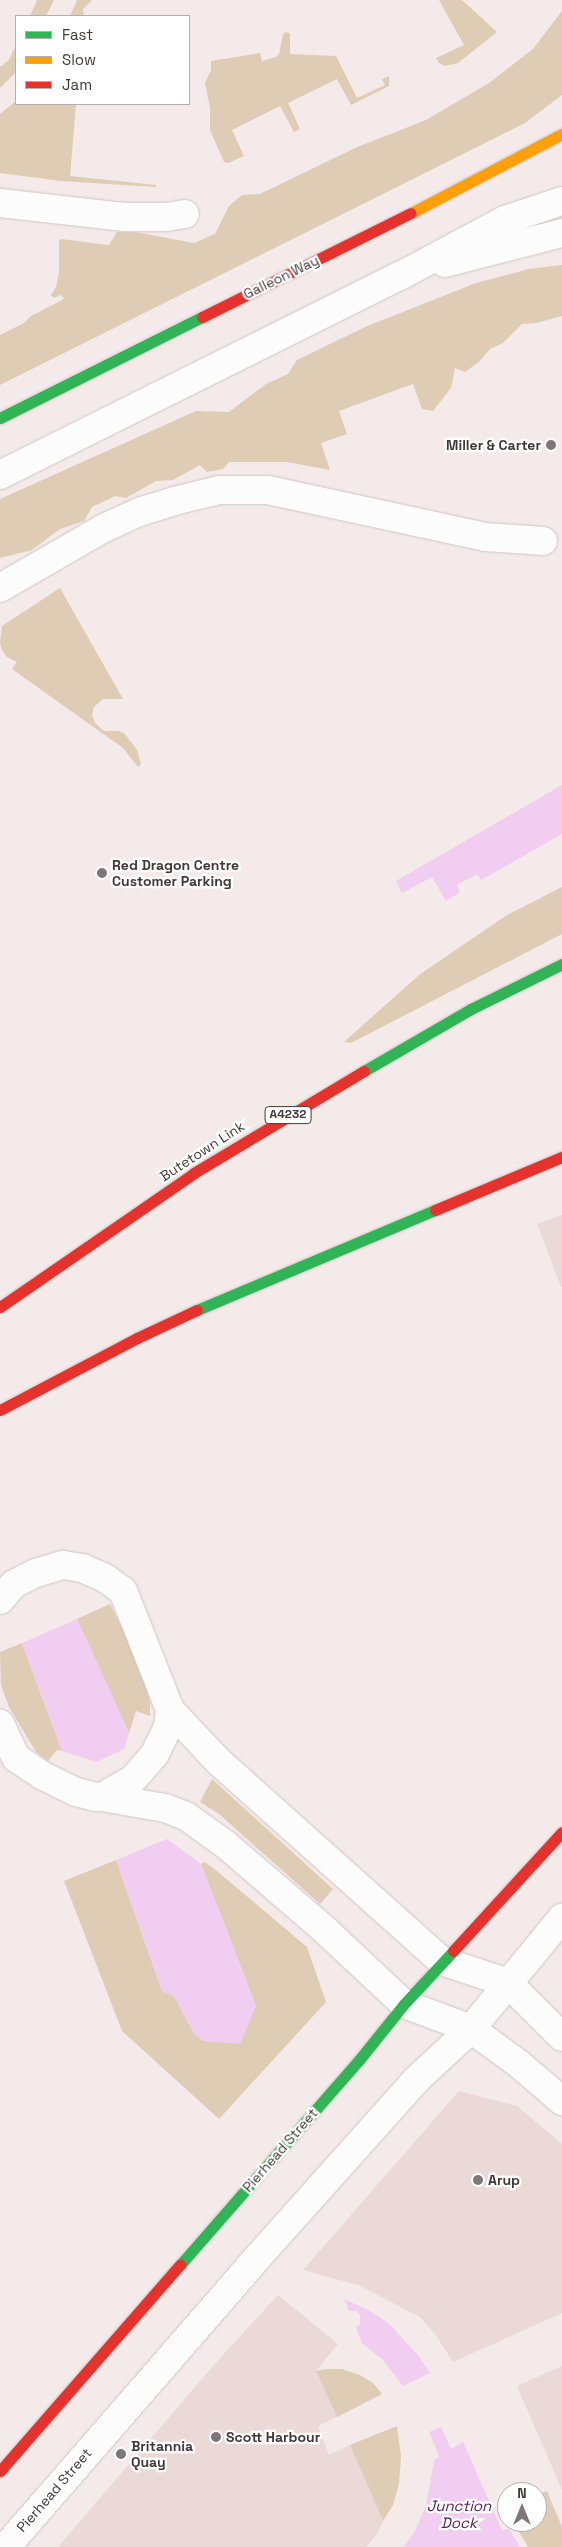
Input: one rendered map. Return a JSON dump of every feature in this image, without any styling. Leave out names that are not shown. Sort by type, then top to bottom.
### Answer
[{"type":"street","name":"Galleon Way","points":[[0,418],[60,386],[408,214],[562,134]]},
{"type":"street","points":[[0,475],[402,275],[505,220],[562,200]]},
{"type":"street","points":[[0,203],[125,217],[166,217],[185,214]]},
{"type":"street","points":[[402,275],[562,233]]},
{"type":"street","points":[[0,588],[109,525],[174,500],[219,490],[268,490],[485,537],[543,541]]},
{"type":"street","name":"Butetown Link","points":[[0,1307],[194,1173],[271,1125],[470,1009],[562,964]]},
{"type":"street","points":[[0,1410],[211,1303],[562,1156]]},
{"type":"street","points":[[0,1600],[14,1584],[36,1573],[63,1565],[82,1568],[105,1578],[123,1591],[170,1710],[218,1761],[442,1961],[508,1983],[562,2037]]},
{"type":"street","points":[[102,1797],[133,1779],[155,1754],[168,1727],[170,1710]]},
{"type":"street","points":[[0,1723],[16,1758],[43,1776],[76,1792],[165,1808],[186,1816],[225,1844],[312,1919],[404,2004],[470,2029],[519,2064],[562,2102]]},
{"type":"street","name":"Pierhead Street","points":[[0,2471],[360,2060],[404,2004],[562,1832]]},
{"type":"street","name":"Pierhead Street","points":[[6,2547],[236,2282],[416,2080],[470,2029],[562,1918]]},
{"type":"shaded area","points":[[37,0],[54,0],[46,15],[30,15]]},
{"type":"shaded area","points":[[77,0],[92,0],[83,9],[84,15],[70,15]]},
{"type":"shaded area","points":[[439,0],[462,0],[497,32],[458,63],[445,66],[439,63],[436,58],[464,45]]},
{"type":"shaded area","points":[[562,11],[562,95],[525,123],[0,385],[0,335],[64,299],[61,295],[54,298],[51,295],[56,287],[59,273],[59,241],[61,239],[109,245],[117,232],[135,232],[194,243],[215,234],[229,206],[242,195],[260,194],[355,148],[426,120],[489,83],[533,49]]},
{"type":"shaded area","points":[[285,32],[290,33],[290,54],[336,56],[357,98],[385,85],[382,79],[389,76],[389,86],[351,105],[337,79],[288,103],[300,129],[294,132],[280,106],[232,130],[244,156],[228,163],[224,162],[210,130],[210,108],[205,83],[211,70],[211,61],[260,53],[262,61],[276,57],[279,54]]},
{"type":"shaded area","points":[[15,47],[15,73],[0,88],[0,67],[9,60]]},
{"type":"shaded area","points":[[15,102],[15,105],[76,105],[70,176],[156,185],[156,187],[61,181],[0,173],[0,114]]},
{"type":"shaded area","points":[[562,265],[562,316],[536,323],[522,324],[503,343],[490,349],[480,361],[465,372],[455,368],[451,388],[433,411],[422,409],[413,384],[339,411],[347,434],[321,443],[330,470],[287,462],[229,462],[223,469],[207,472],[200,465],[173,480],[156,481],[126,498],[115,496],[92,507],[84,521],[60,529],[32,550],[0,558],[0,499],[196,411],[229,412],[266,384],[288,374],[297,360],[365,327],[476,283],[529,269]]},
{"type":"shaded area","points":[[60,588],[123,699],[103,699],[94,707],[92,715],[95,723],[104,731],[119,731],[125,734],[137,750],[141,764],[138,767],[123,748],[12,669],[17,662],[7,657],[2,650],[0,643],[2,626]]},
{"type":"shaded area","points":[[562,887],[562,934],[351,1043],[344,1042],[419,975],[507,915]]},
{"type":"shaded area","points":[[562,1215],[562,1287],[561,1287],[537,1224]]},
{"type":"shaded area","points":[[110,1604],[123,1629],[145,1684],[150,1703],[150,1716],[136,1711],[129,1733],[77,1619]]},
{"type":"shaded area","points":[[22,1643],[62,1751],[57,1750],[48,1761],[36,1752],[9,1707],[1,1685],[0,1652]]},
{"type":"shaded area","points":[[212,1779],[333,1889],[320,1904],[219,1814],[200,1802]]},
{"type":"shaded area","points":[[116,1860],[162,1991],[174,1996],[194,2034],[256,2006],[201,1864],[205,1862],[218,1872],[307,1947],[326,2002],[219,2119],[122,2031],[64,1881]]},
{"type":"shaded area","points":[[459,2091],[517,2106],[562,2144],[562,2313],[453,2362],[435,2334],[420,2317],[358,2285],[303,2270]]},
{"type":"shaded area","points":[[278,2295],[338,2344],[316,2371],[337,2417],[318,2426],[329,2455],[350,2445],[383,2521],[377,2534],[366,2547],[58,2547],[213,2366]]},
{"type":"shaded area","points":[[562,2366],[562,2490],[517,2386]]},
{"type":"shaded area","points":[[342,2369],[360,2375],[373,2383],[382,2394],[337,2417],[316,2371]]},
{"type":"shaded area","points":[[397,2426],[401,2457],[399,2484],[393,2505],[383,2521],[350,2445]]},
{"type":"shaded area","points":[[547,2491],[562,2527],[562,2547],[528,2547],[519,2532],[547,2532]]},
{"type":"water","points":[[562,785],[562,834],[481,880],[477,874],[457,885],[460,892],[446,901],[432,877],[402,893],[396,881]]},
{"type":"water","points":[[77,1619],[129,1733],[124,1749],[96,1762],[62,1751],[22,1643]]},
{"type":"water","points":[[167,1839],[201,1864],[256,2006],[240,2044],[203,2041],[194,2034],[174,1996],[162,1991],[116,1860]]},
{"type":"water","points":[[344,2299],[370,2311],[388,2323],[418,2355],[430,2373],[403,2386],[383,2360],[362,2343],[356,2327],[360,2325],[360,2315],[357,2311],[349,2311]]},
{"type":"water","name":"Junction Dock","points":[[441,2427],[451,2449],[463,2442],[497,2519],[497,2532],[511,2532],[520,2547],[404,2547],[414,2533],[426,2506],[434,2461],[439,2456],[429,2432]]},
{"type":"traffic: fast","points":[[0,418],[202,317]]},
{"type":"traffic: fast","points":[[364,1071],[471,1009],[562,964]]},
{"type":"traffic: fast","points":[[197,1310],[435,1210]]},
{"type":"traffic: fast","points":[[180,2265],[359,2060],[404,2004],[453,1951]]},
{"type":"traffic: slow","points":[[411,213],[562,134]]},
{"type":"traffic: jam","points":[[202,317],[411,213]]},
{"type":"traffic: jam","points":[[0,1307],[194,1173],[364,1071]]},
{"type":"traffic: jam","points":[[435,1210],[562,1157]]},
{"type":"traffic: jam","points":[[0,1410],[137,1338],[197,1310]]},
{"type":"traffic: jam","points":[[453,1951],[562,1832]]},
{"type":"traffic: jam","points":[[0,2471],[180,2265]]},
{"type":"place","name":"Miller & Carter","points":[[551,445]]},
{"type":"place","name":"Red Dragon Centre Customer Parking","points":[[102,873]]},
{"type":"place","name":"Arup","points":[[478,2180]]},
{"type":"place","name":"Scott Harbour","points":[[216,2437]]},
{"type":"place","name":"Britannia Quay","points":[[121,2454]]}]
